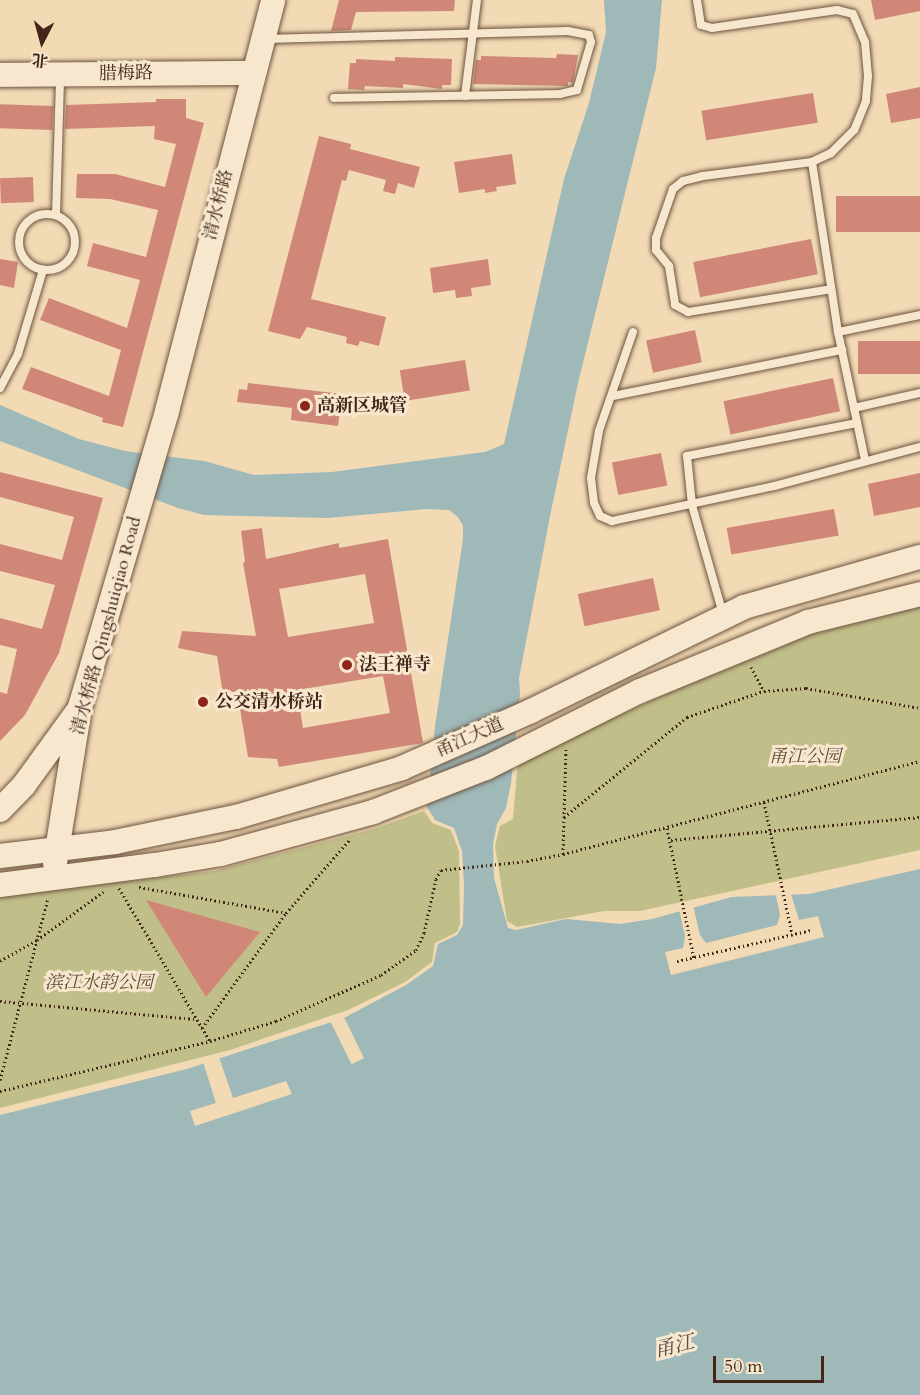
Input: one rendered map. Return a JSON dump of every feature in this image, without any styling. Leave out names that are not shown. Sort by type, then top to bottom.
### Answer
[{"type":"main road","name":"清水桥路","points":[[167,411],[261,39],[273,0]]},
{"type":"main road","name":"腊梅路","points":[[0,75],[253,73]]},
{"type":"main road","name":"清水桥路 Qingshuiqiao Road","points":[[52,879],[80,707],[167,411]]},
{"type":"main road","name":"甬江大道","points":[[0,856],[115,842],[236,817],[402,768],[531,711],[744,608],[920,557]]},
{"type":"main road","name":"甬江大道","points":[[0,885],[52,879],[112,877],[222,854],[373,812],[486,768],[640,691],[808,622],[920,594]]},
{"type":"main road","points":[[0,810],[24,785],[80,707]]},
{"type":"lane","points":[[465,96],[477,0]]},
{"type":"lane","points":[[697,0],[701,25],[712,28],[837,10],[853,14],[865,42],[868,76],[866,101],[854,130],[831,153],[812,162],[683,181],[673,189],[665,206],[656,238],[656,250],[669,266],[675,305],[688,312],[831,289]]},
{"type":"lane","points":[[261,39],[568,31],[589,34],[591,42],[577,90],[560,94],[334,98]]},
{"type":"lane","points":[[56,215],[60,75]]},
{"type":"lane","points":[[812,162],[838,332],[865,460]]},
{"type":"lane","points":[[38,215],[56,215],[64,218],[74,232],[75,248],[67,263],[52,270],[44,270],[27,262],[19,245],[20,236],[29,220],[38,215]]},
{"type":"lane","points":[[0,388],[18,354],[44,270]]},
{"type":"lane","points":[[838,332],[920,315]]},
{"type":"lane","points":[[633,332],[613,396],[599,431],[591,478],[594,503],[600,516],[612,521],[774,486],[920,447]]},
{"type":"lane","points":[[613,396],[842,350]]},
{"type":"lane","points":[[854,408],[920,393]]},
{"type":"lane","points":[[724,618],[692,505],[687,456],[857,423]]},
{"type":"path","points":[[564,818],[687,717],[764,692],[806,688],[920,708]]},
{"type":"path","points":[[563,854],[567,728]]},
{"type":"path","points":[[0,1091],[210,1041],[276,1021],[381,975],[416,950],[424,933],[436,879],[441,870],[563,854],[920,761]]},
{"type":"path","points":[[764,802],[792,934]]},
{"type":"path","points":[[670,840],[920,817]]},
{"type":"path","points":[[667,828],[694,958]]},
{"type":"path","points":[[202,1028],[286,914],[351,837]]},
{"type":"path","points":[[112,877],[127,885]]},
{"type":"path","points":[[0,961],[37,940],[112,877]]},
{"type":"path","points":[[112,877],[210,1041]]},
{"type":"path","points":[[0,1080],[52,879]]},
{"type":"path","points":[[139,887],[286,914]]},
{"type":"path","points":[[677,961],[811,930]]},
{"type":"path","points":[[0,1001],[196,1019]]},
{"type":"green space","name":"甬江公园","points":[[920,603],[920,850],[640,911],[604,911],[517,927],[507,921],[495,846],[500,826],[513,819],[518,761],[774,645],[834,625]]},
{"type":"green space","name":"滨江水韵公园","points":[[424,811],[432,823],[451,830],[459,851],[460,924],[457,932],[435,943],[432,962],[405,982],[348,1010],[230,1050],[0,1108],[0,896],[214,871],[377,828]]},
{"type":"water","name":"甬江","points":[[604,0],[662,0],[656,68],[578,383],[550,516],[519,678],[520,694],[511,783],[506,808],[497,824],[493,844],[494,878],[508,928],[516,930],[566,919],[620,924],[652,919],[732,897],[809,894],[920,869],[920,1395],[0,1395],[0,1115],[187,1069],[344,1018],[406,985],[433,966],[438,944],[457,935],[463,925],[464,885],[462,851],[454,828],[435,820],[427,807],[435,726],[463,539],[463,525],[457,516],[449,510],[427,509],[328,518],[204,515],[178,508],[0,441],[0,405],[79,439],[125,451],[204,461],[254,475],[332,472],[485,452],[504,444],[564,179],[589,103],[606,32]]},
{"type":"pier","points":[[775,891],[790,891],[799,920],[818,916],[824,937],[671,975],[665,952],[683,948],[685,936],[679,909],[693,905],[700,935],[706,943],[777,925],[780,915]]},
{"type":"pier","points":[[343,1015],[364,1058],[351,1064],[330,1021]]},
{"type":"pier","points":[[219,1057],[233,1098],[286,1081],[292,1094],[195,1126],[190,1111],[216,1103],[203,1062]]},
{"type":"building","points":[[339,0],[455,0],[454,11],[356,12],[351,30],[331,31]]},
{"type":"building","points":[[871,0],[920,0],[920,11],[875,20]]},
{"type":"building","points":[[557,54],[578,55],[573,83],[568,82],[568,86],[473,84],[476,60],[481,60],[481,56],[556,58]]},
{"type":"building","points":[[395,57],[452,59],[451,85],[442,85],[442,89],[403,84],[403,88],[365,86],[364,90],[348,89],[350,63],[356,63],[356,59],[395,61]]},
{"type":"building","points":[[920,87],[920,118],[891,123],[886,94]]},
{"type":"building","points":[[813,93],[818,123],[706,140],[701,111]]},
{"type":"building","points":[[156,99],[186,99],[186,118],[204,123],[123,427],[102,422],[103,418],[22,389],[31,367],[109,396],[121,350],[40,320],[49,298],[127,328],[140,280],[87,266],[93,243],[146,257],[158,210],[110,199],[76,198],[77,174],[115,174],[165,187],[176,144],[154,139],[155,126],[65,129],[66,105],[156,102]]},
{"type":"building","points":[[0,104],[53,106],[52,130],[0,128]]},
{"type":"building","points":[[319,136],[351,144],[350,149],[420,167],[414,188],[398,183],[395,194],[383,191],[386,180],[349,170],[346,181],[342,180],[311,299],[386,317],[379,346],[360,341],[358,346],[346,343],[347,337],[307,327],[300,339],[268,331]]},
{"type":"building","points":[[512,154],[516,184],[496,187],[497,191],[485,193],[485,189],[459,193],[454,162]]},
{"type":"building","points":[[33,177],[34,202],[1,203],[0,178]]},
{"type":"building","points":[[836,196],[920,196],[920,232],[836,232]]},
{"type":"building","points":[[811,239],[818,274],[700,297],[693,262]]},
{"type":"building","points":[[0,259],[18,262],[14,288],[0,285]]},
{"type":"building","points":[[488,259],[491,285],[471,288],[472,296],[456,298],[455,290],[433,293],[430,268]]},
{"type":"building","points":[[695,330],[702,362],[653,373],[646,340]]},
{"type":"building","points":[[858,341],[920,341],[920,374],[858,374]]},
{"type":"building","points":[[465,360],[470,391],[405,401],[400,370]]},
{"type":"building","points":[[833,378],[840,411],[731,435],[723,401]]},
{"type":"building","name":"高新区城管","points":[[248,383],[342,394],[338,426],[291,420],[292,408],[237,402],[239,389],[247,390]]},
{"type":"building","points":[[661,453],[667,485],[618,495],[612,463]]},
{"type":"building","points":[[0,472],[103,498],[59,653],[25,715],[0,741],[0,692],[7,694],[17,649],[0,645],[0,618],[42,629],[55,585],[0,571],[0,544],[62,560],[74,517],[0,497]]},
{"type":"building","points":[[920,473],[920,507],[874,516],[868,484]]},
{"type":"building","points":[[834,509],[839,536],[731,555],[727,528]]},
{"type":"building","points":[[262,528],[266,559],[339,543],[339,548],[388,539],[423,743],[279,767],[277,759],[248,757],[239,703],[222,688],[217,656],[178,648],[182,631],[256,636],[243,563],[245,562],[241,531]],"holes":[[[365,574],[374,623],[288,637],[279,589]],[[383,676],[390,713],[303,728],[297,690]]]},
{"type":"building","points":[[653,578],[660,610],[585,626],[578,594]]},
{"type":"building","points":[[146,900],[260,932],[206,997]]},
{"type":"place","name":"高新区城管","points":[[305,406]]},
{"type":"place","name":"法王禅寺","points":[[347,665]]},
{"type":"place","name":"公交清水桥站","points":[[203,702]]}]
